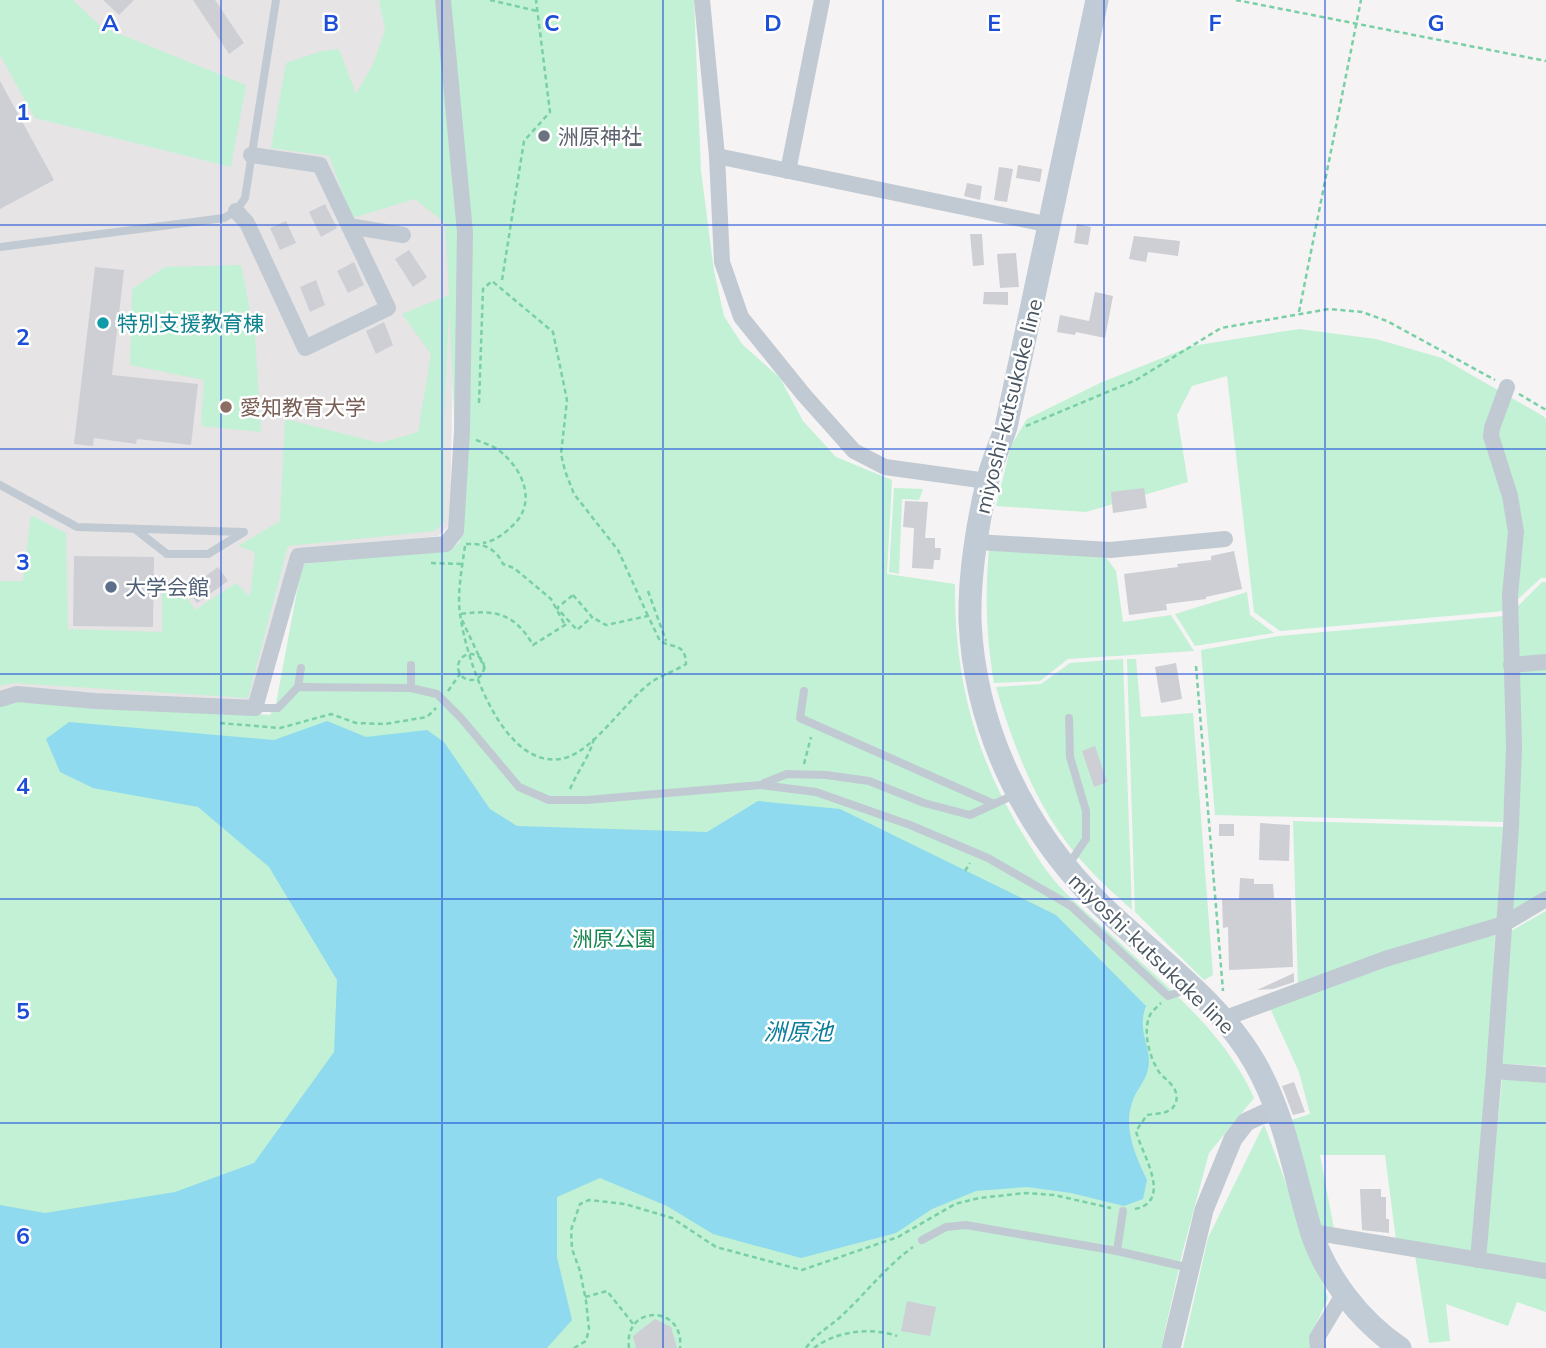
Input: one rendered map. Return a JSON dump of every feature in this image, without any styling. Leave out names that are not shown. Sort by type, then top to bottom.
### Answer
[{"type":"main road","name":"miyoshi-kutsukake line","points":[[1097,0],[1006,427],[987,481],[976,542],[970,621],[974,658],[991,733],[1016,794],[1037,829],[1066,868],[1101,906],[1223,1019],[1255,1062],[1287,1137],[1312,1233],[1322,1258],[1359,1312],[1383,1336],[1400,1348]]},
{"type":"street","points":[[0,699],[17,694],[94,701],[255,708],[298,556],[446,544],[456,531],[462,430],[465,232],[443,0]]},
{"type":"street","points":[[702,0],[717,156],[722,262],[741,317],[804,395],[854,451],[885,467],[987,481]]},
{"type":"street","points":[[788,171],[822,0]]},
{"type":"street","points":[[236,211],[247,223],[305,348],[388,308],[320,165],[251,155]]},
{"type":"street","points":[[717,156],[1050,225]]},
{"type":"street","points":[[349,226],[404,235]]},
{"type":"street","points":[[1478,1261],[1494,1071],[1514,747],[1511,572],[1517,532],[1510,496],[1491,436],[1507,387]]},
{"type":"street","points":[[976,542],[1110,550],[1225,538]]},
{"type":"street","points":[[1511,665],[1546,662]]},
{"type":"street","points":[[1223,1019],[1385,959],[1504,925],[1546,899]]},
{"type":"street","points":[[1494,1071],[1546,1075]]},
{"type":"street","points":[[1171,1348],[1204,1210],[1233,1139],[1245,1122],[1276,1108]]},
{"type":"street","points":[[1312,1233],[1546,1271]]},
{"type":"street","points":[[1318,1348],[1317,1338],[1344,1293]]},
{"type":"lane","points":[[0,247],[224,218],[236,211],[245,198],[276,0]]},
{"type":"lane","points":[[0,485],[77,527],[244,532],[208,554],[167,554],[135,529]]},
{"type":"lane","points":[[411,665],[411,688]]},
{"type":"lane","points":[[255,708],[278,708],[298,687],[301,668]]},
{"type":"lane","points":[[298,687],[411,688],[437,694],[461,718],[519,787],[549,800],[761,785],[816,792],[910,825],[988,858],[1071,906],[1168,996],[1191,988]]},
{"type":"lane","points":[[804,691],[800,718],[994,804]]},
{"type":"lane","points":[[1066,868],[1086,839],[1086,811],[1070,757],[1069,718]]},
{"type":"lane","points":[[761,785],[787,774],[826,775],[869,781],[924,803],[970,815],[1016,794]]},
{"type":"lane","points":[[1118,1251],[1123,1211]]},
{"type":"lane","points":[[922,1241],[946,1227],[966,1224],[1118,1251],[1190,1268]]},
{"type":"path","points":[[490,0],[537,11]]},
{"type":"path","points":[[502,280],[524,141],[550,112],[536,0]]},
{"type":"path","points":[[1236,0],[1546,61]]},
{"type":"path","points":[[1298,314],[1361,0]]},
{"type":"path","points":[[476,440],[501,452],[521,477],[527,496],[520,520],[503,535],[483,543],[466,544],[462,564],[460,614],[468,653],[494,714],[512,738],[527,753],[542,759],[568,757],[594,738],[649,684],[686,664],[685,656],[680,647],[660,641],[618,550],[574,494],[561,454],[567,400],[557,341],[553,332],[492,281],[483,289],[482,375],[478,414]]},
{"type":"path","points":[[1006,427],[1019,429],[1136,380],[1221,328],[1329,309],[1362,312],[1418,337],[1546,410]]},
{"type":"path","points":[[483,543],[500,557],[503,564],[513,568],[551,599],[565,625]]},
{"type":"path","points":[[430,562],[462,564]]},
{"type":"path","points":[[648,591],[666,641]]},
{"type":"path","points":[[592,617],[576,630],[557,608],[573,595],[592,617],[606,625],[648,616]]},
{"type":"path","points":[[460,614],[495,613],[513,619],[533,645],[568,621]]},
{"type":"path","points":[[460,614],[485,669]]},
{"type":"path","points":[[443,700],[460,674],[459,662],[468,653],[480,657],[485,669]]},
{"type":"path","points":[[1196,666],[1223,985],[1223,1019]]},
{"type":"path","points":[[460,674],[467,679],[476,679],[485,669]]},
{"type":"path","points":[[801,774],[815,725]]},
{"type":"path","points":[[567,800],[578,769],[592,749],[594,738]]},
{"type":"path","points":[[574,1348],[586,1341],[589,1328],[580,1271],[572,1250],[571,1230],[580,1204],[589,1200],[625,1204],[672,1218],[716,1247],[802,1270],[898,1237],[955,1204],[979,1198],[1014,1194],[1054,1195],[1123,1211],[1140,1209],[1149,1201],[1155,1187],[1154,1176],[1136,1131],[1147,1115],[1168,1112],[1175,1105],[1177,1096],[1152,1061],[1146,1028],[1150,1013],[1168,996]]},
{"type":"path","points":[[806,1348],[814,1336],[839,1318],[897,1259],[922,1241]]},
{"type":"path","points":[[585,1297],[607,1291],[634,1325]]},
{"type":"path","points":[[629,1348],[628,1338],[634,1325],[643,1317],[651,1315],[668,1318],[679,1331],[680,1348]]},
{"type":"path","points":[[814,1348],[822,1342],[848,1334],[881,1331],[897,1336]]},
{"type":"shaded area","name":"愛知教育大学","points":[[0,0],[427,0],[454,288],[450,525],[438,536],[291,550],[252,703],[14,688],[0,691]]},
{"type":"green space","points":[[0,0],[73,0],[100,26],[246,85],[231,167],[35,118],[0,55]]},
{"type":"green space","name":"洲原公園","points":[[379,0],[694,0],[701,171],[714,271],[724,316],[742,344],[780,378],[803,421],[836,457],[892,480],[887,574],[955,584],[958,651],[963,684],[980,746],[1007,807],[1046,870],[1061,888],[1200,1020],[1230,1056],[1254,1098],[1209,1153],[1161,1348],[0,1348],[0,706],[21,701],[270,715],[276,704],[302,564],[452,549],[460,541],[449,307],[444,424],[444,522],[435,531],[288,546],[248,698],[13,683],[0,686],[0,581],[23,581],[31,515],[66,533],[68,629],[162,632],[162,594],[179,585],[195,610],[236,583],[250,597],[255,552],[238,546],[280,521],[285,419],[380,443],[418,432],[431,354],[402,314],[449,295],[445,223],[415,199],[352,218],[329,156],[271,148],[286,63],[322,51],[339,49],[356,94],[373,64],[385,30]]},
{"type":"green space","points":[[241,265],[255,335],[261,432],[201,426],[204,380],[130,365],[132,289],[165,267]]},
{"type":"green space","points":[[1299,329],[1376,339],[1442,358],[1546,419],[1546,578],[1541,578],[1505,611],[1280,631],[1254,612],[1227,376],[1192,386],[1177,415],[1188,482],[1086,512],[996,506],[1011,446],[1027,419],[1100,383],[1192,346]]},
{"type":"green space","points":[[894,488],[923,489],[919,500],[902,499],[899,574],[889,572]]},
{"type":"green space","points":[[989,548],[1105,556],[1116,571],[1123,622],[1171,615],[1194,651],[1068,659],[1040,681],[994,683],[987,616]]},
{"type":"green space","points":[[1542,582],[1546,582],[1546,656],[1517,659],[1515,609]]},
{"type":"green space","points":[[1247,592],[1250,615],[1274,633],[1195,646],[1175,614]]},
{"type":"green space","points":[[1504,616],[1508,744],[1503,822],[1215,815],[1201,650],[1279,636]]},
{"type":"green space","points":[[1123,659],[1132,910],[1089,869],[1043,807],[1021,760],[996,687],[1041,684],[1070,663]]},
{"type":"green space","points":[[1127,659],[1136,659],[1141,717],[1193,713],[1213,975],[1204,980],[1135,912]]},
{"type":"green space","points":[[1546,669],[1546,897],[1509,918],[1516,670]]},
{"type":"green space","points":[[1293,821],[1503,827],[1499,922],[1298,986]]},
{"type":"green space","points":[[1546,911],[1546,1066],[1501,1064],[1511,931]]},
{"type":"green space","points":[[1495,935],[1488,1070],[1473,1254],[1396,1240],[1385,1155],[1320,1155],[1334,1229],[1319,1227],[1291,1120],[1310,1114],[1299,1072],[1269,1006],[1386,965]]},
{"type":"green space","points":[[1502,1079],[1546,1083],[1546,1264],[1485,1254]]},
{"type":"green space","points":[[1264,1124],[1328,1298],[1311,1335],[1313,1348],[1183,1348],[1208,1238]]},
{"type":"green space","points":[[1415,1255],[1546,1276],[1546,1312],[1517,1302],[1508,1326],[1446,1304],[1450,1341],[1429,1343]]},
{"type":"water","name":"洲原池","points":[[327,721],[366,737],[427,730],[444,742],[490,809],[517,826],[707,832],[758,801],[840,809],[1056,915],[1146,1006],[1143,1024],[1148,1069],[1133,1099],[1129,1123],[1135,1152],[1147,1180],[1143,1199],[1124,1206],[1071,1193],[1027,1187],[976,1191],[932,1209],[896,1233],[801,1258],[713,1234],[667,1206],[600,1178],[557,1197],[557,1257],[572,1320],[547,1348],[0,1348],[0,1205],[45,1213],[175,1192],[254,1163],[334,1052],[337,980],[269,867],[198,807],[93,788],[60,772],[46,739],[69,722],[274,740]]},
{"type":"building","points":[[103,0],[134,0],[119,15]]},
{"type":"building","points":[[193,0],[215,0],[244,43],[229,54]]},
{"type":"building","points":[[0,81],[54,180],[0,209]]},
{"type":"building","points":[[1018,165],[1042,169],[1040,182],[1016,178]]},
{"type":"building","points":[[999,167],[1013,169],[1007,202],[994,200]]},
{"type":"building","points":[[967,183],[982,186],[980,200],[964,196]]},
{"type":"building","points":[[325,204],[337,228],[321,237],[309,212]]},
{"type":"building","points":[[286,221],[296,243],[280,250],[270,228]]},
{"type":"building","points":[[1077,224],[1091,227],[1088,245],[1074,243]]},
{"type":"building","points":[[970,234],[982,234],[984,265],[973,266]]},
{"type":"building","points":[[1134,236],[1180,241],[1178,256],[1148,252],[1146,262],[1129,259]]},
{"type":"building","points":[[409,250],[427,277],[413,287],[395,259]]},
{"type":"building","points":[[1016,253],[1019,287],[1000,288],[997,254]]},
{"type":"building","points":[[354,262],[364,285],[348,293],[337,271]]},
{"type":"building","points":[[95,267],[124,270],[112,375],[198,384],[191,445],[137,439],[136,444],[94,438],[93,446],[74,444]]},
{"type":"building","points":[[316,280],[325,305],[310,312],[300,287]]},
{"type":"building","points":[[984,292],[1008,292],[1008,305],[983,304]]},
{"type":"building","points":[[1095,292],[1113,296],[1105,338],[1076,332],[1075,335],[1057,332],[1060,315],[1089,321]]},
{"type":"building","points":[[384,322],[393,345],[376,354],[366,331]]},
{"type":"building","points":[[1144,488],[1147,508],[1113,513],[1111,492]]},
{"type":"building","points":[[905,501],[928,502],[925,538],[935,538],[935,548],[941,548],[940,560],[934,560],[933,569],[912,568],[914,528],[903,527]]},
{"type":"building","points":[[1234,551],[1242,589],[1206,599],[1166,604],[1167,610],[1129,615],[1124,574],[1178,567],[1177,564],[1211,560],[1211,556]]},
{"type":"building","points":[[74,556],[154,557],[153,627],[73,626]]},
{"type":"building","points":[[218,567],[228,581],[197,603],[187,590]]},
{"type":"building","points":[[1176,663],[1182,699],[1161,703],[1155,667]]},
{"type":"building","points":[[1095,746],[1107,782],[1094,787],[1082,751]]},
{"type":"building","points":[[1260,823],[1290,825],[1289,861],[1259,860]]},
{"type":"building","points":[[1219,824],[1234,824],[1234,836],[1219,836]]},
{"type":"building","points":[[1240,878],[1254,879],[1254,884],[1273,884],[1274,898],[1291,898],[1293,967],[1229,970],[1228,927],[1223,928],[1222,899],[1239,899]]},
{"type":"building","points":[[1294,973],[1294,982],[1273,989],[1257,990]]},
{"type":"building","points":[[1294,1082],[1305,1112],[1293,1115],[1282,1086]]},
{"type":"building","points":[[1360,1189],[1381,1189],[1381,1197],[1386,1197],[1389,1233],[1362,1230]]},
{"type":"building","points":[[907,1301],[936,1307],[930,1336],[901,1331]]},
{"type":"building","points":[[655,1319],[671,1327],[677,1348],[636,1348],[633,1336]]},
{"type":"place","name":"洲原神社","points":[[544,136]]},
{"type":"place","name":"特別支援教育棟","points":[[103,323]]},
{"type":"place","name":"愛知教育大学","points":[[226,407]]},
{"type":"place","name":"大学会館","points":[[111,587]]}]
